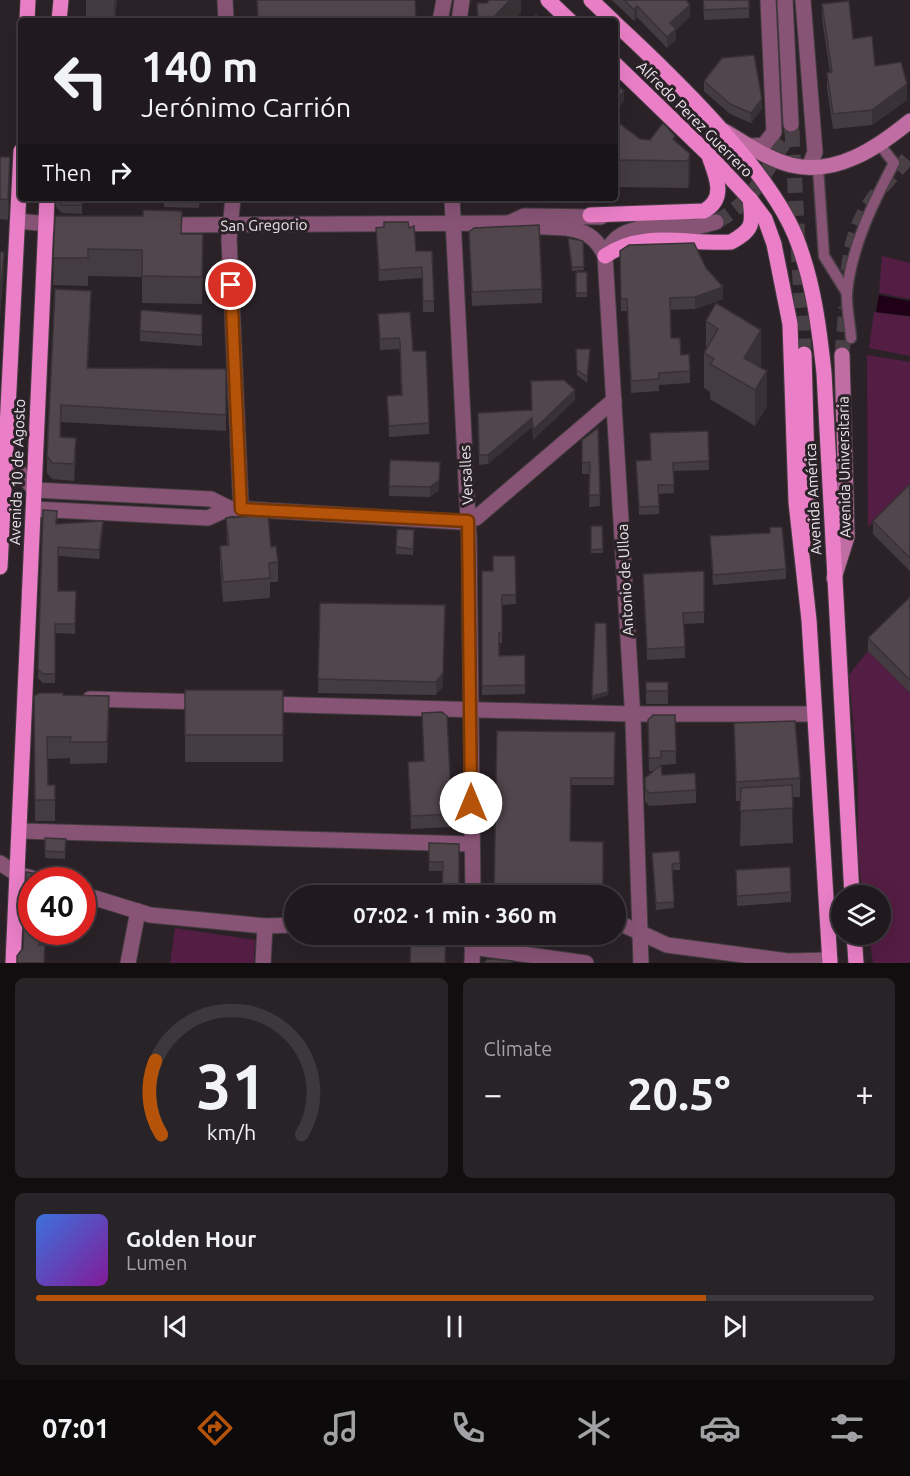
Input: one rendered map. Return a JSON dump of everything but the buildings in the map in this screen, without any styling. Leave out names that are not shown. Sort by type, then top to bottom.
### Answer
[{"type":"main road","points":[[27,18],[28,0]]},
{"type":"main road","points":[[59,18],[61,0]]},
{"type":"main road","points":[[548,0],[567,18]]},
{"type":"main road","name":"Alfredo Perez Guerrero","points":[[591,0],[610,18]]},
{"type":"main road","name":"Alfredo Perez Guerrero","points":[[618,26],[720,129]]},
{"type":"main road","name":"Alfredo Perez Guerrero","points":[[618,67],[708,154],[750,199]]},
{"type":"main road","points":[[720,129],[780,161],[814,167],[855,157],[880,145],[910,121]]},
{"type":"main road","name":"Avenida América","points":[[720,129],[778,204],[794,234],[808,272],[818,321],[824,373],[851,885]]},
{"type":"main road","points":[[590,215],[705,211],[714,202],[719,192],[708,154]]},
{"type":"main road","points":[[605,256],[624,245],[641,240],[731,242],[744,235],[751,224],[750,199]]},
{"type":"main road","name":"Avenida América","points":[[750,199],[770,231],[788,304],[796,502],[809,620],[830,961]]},
{"type":"main road","name":"Avenida 10 de Agosto","points":[[0,567],[7,332],[19,201]]},
{"type":"main road","name":"Avenida 10 de Agosto","points":[[13,963],[16,873],[31,697],[34,509],[47,201]]},
{"type":"main road","points":[[804,354],[809,620]]},
{"type":"main road","name":"Avenida Universitaria","points":[[834,578],[847,537],[842,355]]},
{"type":"main road","points":[[855,945],[856,963]]},
{"type":"street","points":[[225,0],[226,18]]},
{"type":"street","points":[[441,18],[444,0]]},
{"type":"street","points":[[459,18],[462,0]]},
{"type":"street","points":[[751,146],[764,145],[774,132],[768,0]]},
{"type":"street","points":[[785,0],[791,124]]},
{"type":"street","points":[[803,0],[815,152],[814,167],[824,256],[847,293]]},
{"type":"street","points":[[851,338],[847,293],[857,247],[868,216],[894,163],[880,145]]},
{"type":"street","points":[[233,201],[229,239],[235,508]]},
{"type":"street","name":"Versalles","points":[[452,201],[468,521],[473,885]]},
{"type":"street","name":"San Gregorio","points":[[509,223],[524,216],[590,215],[651,226],[697,227],[716,222]]},
{"type":"street","points":[[18,221],[68,225]]},
{"type":"street","name":"San Gregorio","points":[[150,225],[509,223],[527,228],[585,231],[595,237],[605,256]]},
{"type":"street","points":[[605,256],[612,242],[622,233],[651,226]]},
{"type":"street","name":"Antonio de Ulloa","points":[[605,256],[633,714],[641,963]]},
{"type":"street","points":[[3,457],[35,490],[211,499],[235,508],[468,521],[476,518],[614,400]]},
{"type":"street","points":[[34,509],[208,518],[235,508]]},
{"type":"street","points":[[71,698],[214,702]]},
{"type":"street","points":[[249,703],[633,714],[813,714]]},
{"type":"street","points":[[21,831],[471,844]]},
{"type":"street","points":[[0,863],[16,873]]},
{"type":"street","points":[[96,898],[150,915],[265,926],[284,925]]},
{"type":"street","points":[[128,963],[138,911]]},
{"type":"street","points":[[626,925],[640,934],[667,945],[788,961],[830,961]]},
{"type":"street","points":[[263,963],[265,926]]},
{"type":"street","points":[[472,963],[473,945]]},
{"type":"street","points":[[494,945],[586,963]]},
{"type":"shaded area","points":[[882,256],[910,263],[910,299],[879,293]]},
{"type":"shaded area","points":[[879,295],[910,301],[910,316],[876,312]]},
{"type":"shaded area","points":[[874,312],[910,317],[910,356],[869,348]]},
{"type":"shaded area","points":[[867,355],[910,362],[910,486],[868,527]]},
{"type":"shaded area","points":[[868,651],[910,693],[910,962],[907,963],[873,963],[870,945],[891,945],[891,885],[862,885],[858,859],[858,777],[849,675]]},
{"type":"shaded area","points":[[175,928],[255,940],[254,963],[170,963]]},
{"type":"tunnel","points":[[716,222],[743,203],[760,182],[792,132],[791,124]]},
{"type":"tunnel","points":[[792,132],[804,354]]},
{"type":"tunnel","points":[[848,271],[855,235],[867,207],[910,156]]},
{"type":"tunnel","points":[[842,355],[846,307]]},
{"type":"route","points":[[231,285],[241,509],[468,521],[471,803]]}]
